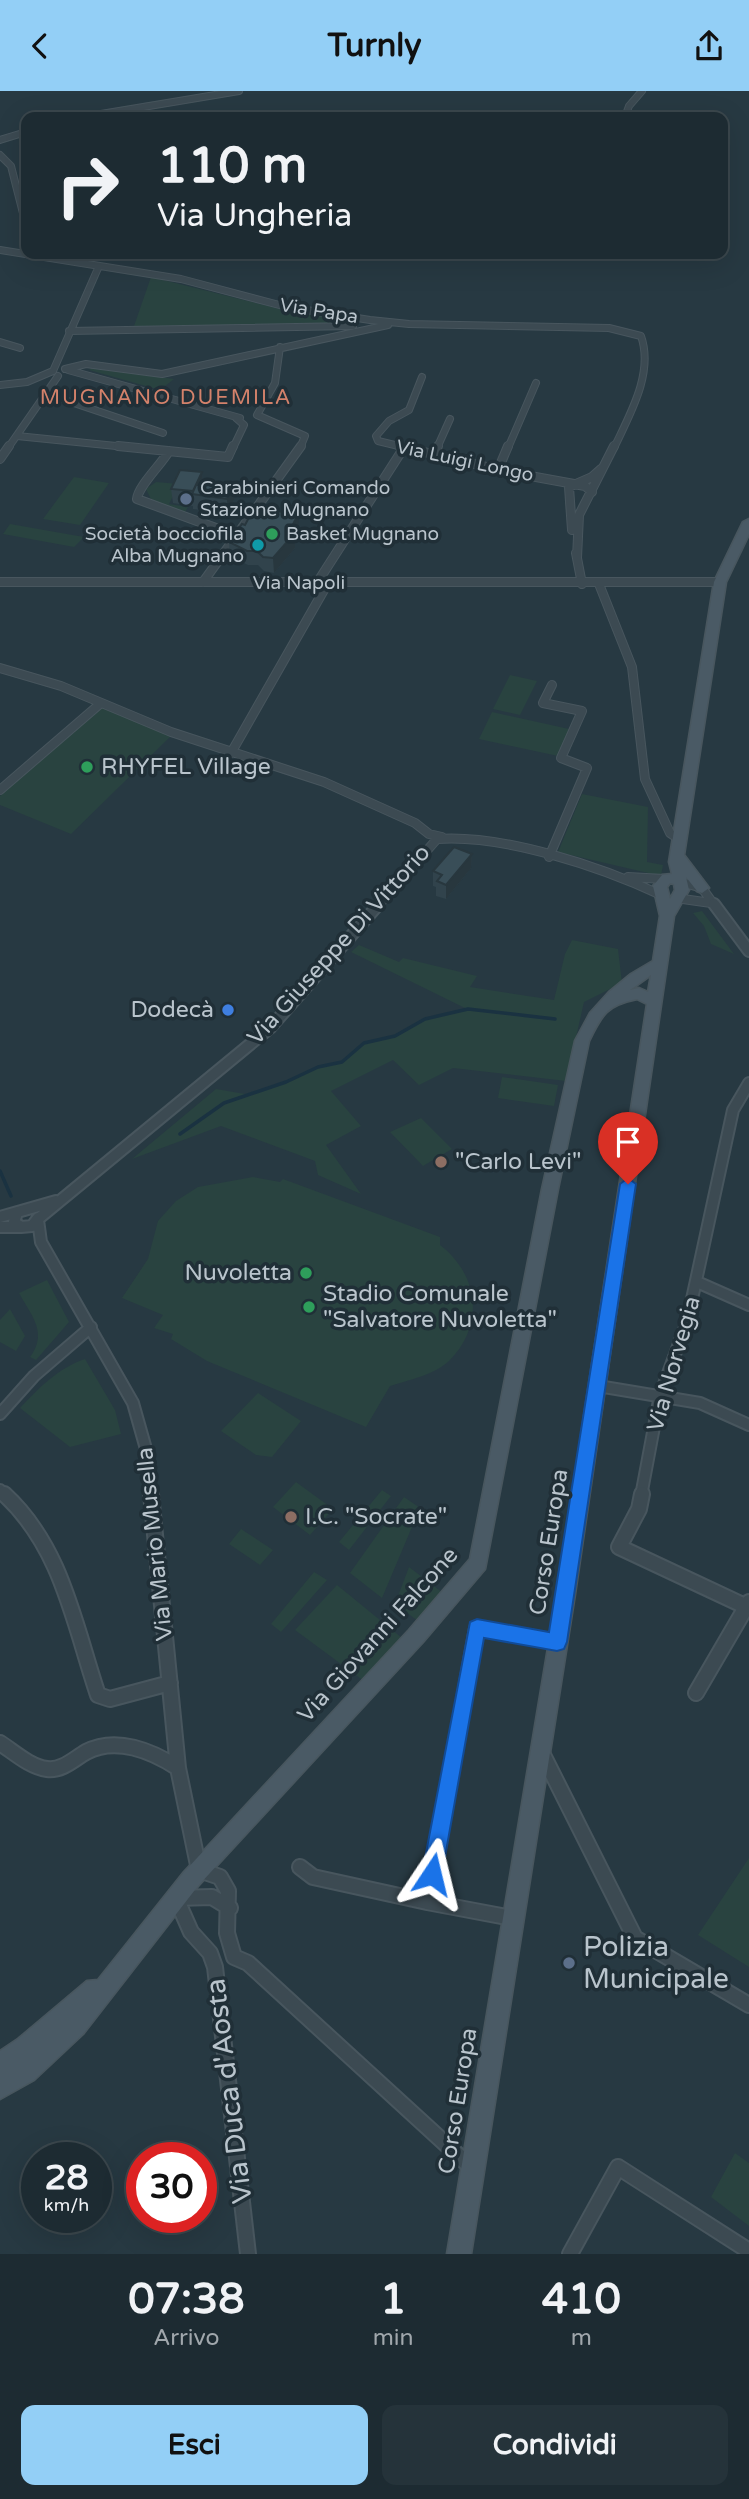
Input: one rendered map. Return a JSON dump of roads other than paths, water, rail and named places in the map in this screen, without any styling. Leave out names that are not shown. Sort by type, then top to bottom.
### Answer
[{"type":"main road","points":[[673,880],[720,582],[749,522]]},
{"type":"main road","points":[[677,859],[702,888]]},
{"type":"main road","points":[[673,880],[682,890],[667,896],[660,886],[673,880]]},
{"type":"main road","name":"Corso Europa","points":[[459,2254],[598,1385],[667,916],[667,896]]},
{"type":"main road","name":"Via Giovanni Falcone","points":[[115,1971],[199,1870],[416,1636],[478,1563],[550,1189],[582,1041],[590,1022],[613,999],[638,976],[660,964]]},
{"type":"main road","points":[[613,999],[639,993],[654,1002]]},
{"type":"main road","points":[[0,2064],[68,2014],[115,1971]]},
{"type":"main road","points":[[0,2088],[26,2072],[75,2026],[115,1971]]},
{"type":"street","points":[[113,112],[239,91]]},
{"type":"street","points":[[627,112],[642,92]]},
{"type":"street","points":[[0,140],[21,134]]},
{"type":"street","points":[[0,155],[12,166],[21,204]]},
{"type":"street","name":"Via Papa","points":[[0,250],[21,252]]},
{"type":"street","name":"Via Papa","points":[[60,259],[192,281],[287,307],[370,320],[409,324],[609,328],[641,336],[646,347],[635,400],[609,460]]},
{"type":"street","points":[[0,459],[47,394],[59,354],[99,266]]},
{"type":"street","points":[[69,331],[356,326],[370,320],[373,323],[366,328]]},
{"type":"street","points":[[66,369],[86,364],[162,374],[366,328],[409,324]]},
{"type":"street","points":[[289,328],[301,343]]},
{"type":"street","points":[[0,342],[20,348]]},
{"type":"street","points":[[257,415],[275,383],[280,347]]},
{"type":"street","points":[[0,385],[27,382],[55,372],[66,374],[59,354]]},
{"type":"street","points":[[66,369],[236,418],[257,415],[306,439],[203,582]]},
{"type":"street","name":"Via Luigi Longo","points":[[422,377],[409,411],[389,421],[376,436],[378,442],[498,470],[573,483],[585,486],[592,492]]},
{"type":"street","points":[[498,470],[536,383]]},
{"type":"street","points":[[47,394],[163,433]]},
{"type":"street","points":[[17,436],[229,457],[244,425],[236,418]]},
{"type":"street","points":[[434,455],[450,419]]},
{"type":"street","points":[[317,583],[403,449]]},
{"type":"street","points":[[169,451],[156,472],[138,490],[137,499],[235,535]]},
{"type":"street","points":[[582,585],[569,487],[592,477],[609,460]]},
{"type":"street","points":[[577,558],[580,545],[577,520],[609,460]]},
{"type":"street","points":[[570,507],[582,509]]},
{"type":"street","name":"Via Napoli","points":[[0,582],[599,585],[720,582]]},
{"type":"street","points":[[231,753],[328,583]]},
{"type":"street","points":[[599,585],[632,667],[645,779],[670,833],[679,839]]},
{"type":"street","points":[[0,668],[61,686],[231,753],[324,782],[415,823],[429,834],[442,837]]},
{"type":"street","points":[[549,857],[587,768],[561,758],[582,711],[543,703],[552,685]]},
{"type":"street","points":[[0,790],[101,703]]},
{"type":"street","name":"Via Giuseppe Di Vittorio","points":[[38,1219],[271,1027],[432,842],[442,837],[468,837],[622,876],[667,896],[711,903]]},
{"type":"street","name":"Via Giuseppe Di Vittorio","points":[[622,876],[673,880],[702,888]]},
{"type":"street","points":[[702,888],[749,951]]},
{"type":"street","name":"Via Norvegia","points":[[748,1604],[619,1547],[639,1509],[660,1395],[687,1322],[733,1110],[749,1083]]},
{"type":"street","name":"Via Giuseppe Di Vittorio","points":[[30,1209],[62,1199]]},
{"type":"street","points":[[0,1217],[30,1209],[37,1213],[38,1219],[34,1225],[0,1227]]},
{"type":"street","points":[[17,1213],[14,1219],[21,1227]]},
{"type":"street","name":"Via Mario Musella","points":[[38,1219],[41,1242]]},
{"type":"street","name":"Via Mario Musella","points":[[21,1227],[41,1242],[91,1327],[133,1403],[146,1449],[178,1768],[199,1870]]},
{"type":"street","points":[[697,1282],[749,1305]]},
{"type":"street","points":[[0,1414],[34,1376],[91,1327]]},
{"type":"street","points":[[598,1385],[700,1403],[749,1425]]},
{"type":"street","points":[[0,1490],[21,1509],[40,1536],[74,1614],[98,1695],[110,1699],[170,1683]]},
{"type":"street","points":[[696,1693],[748,1604]]},
{"type":"street","points":[[427,1902],[477,1628],[557,1642]]},
{"type":"street","points":[[0,1743],[48,1769],[60,1768],[93,1750],[125,1746],[157,1753],[178,1768]]},
{"type":"street","points":[[540,1747],[635,1938],[749,2005]]},
{"type":"street","points":[[300,1867],[313,1877],[512,1919]]},
{"type":"street","points":[[199,1870],[209,1870],[227,1886],[231,1898],[226,1932],[233,1957]]},
{"type":"street","points":[[176,1898],[212,1897],[225,1902],[230,1908]]},
{"type":"street","name":"Via Duca d'Aosta","points":[[176,1898],[191,1932],[210,1953],[215,1967],[248,2254]]},
{"type":"street","points":[[215,1967],[224,1966],[233,1957]]},
{"type":"street","points":[[233,1957],[248,1963],[472,2168]]},
{"type":"street","points":[[570,2254],[618,2167],[749,2251]]},
{"type":"waterway","points":[[180,1134],[224,1103],[286,1082],[318,1067],[342,1062],[364,1043],[395,1036],[425,1019],[468,1009],[555,1019]]},
{"type":"waterway","points":[[0,1171],[11,1196]]},
{"type":"place","name":"Carabinieri Comando Stazione Mugnano","points":[[186,499]]},
{"type":"place","name":"Basket Mugnano","points":[[272,534]]},
{"type":"place","name":"Società bocciofila Alba Mugnano","points":[[258,545]]},
{"type":"place","name":"RHYFEL Village","points":[[87,767]]},
{"type":"place","name":"Dodecà","points":[[228,1010]]},
{"type":"place","name":"\"Carlo Levi\"","points":[[441,1162]]},
{"type":"place","name":"Nuvoletta","points":[[306,1273]]},
{"type":"place","name":"Stadio Comunale \"Salvatore Nuvoletta\"","points":[[309,1307]]},
{"type":"place","name":"I.C. \"Socrate\"","points":[[291,1517]]},
{"type":"place","name":"Polizia Municipale","points":[[569,1963]]},
{"type":"district","name":"MUGNANO DUEMILA","points":[[166,397]]}]
